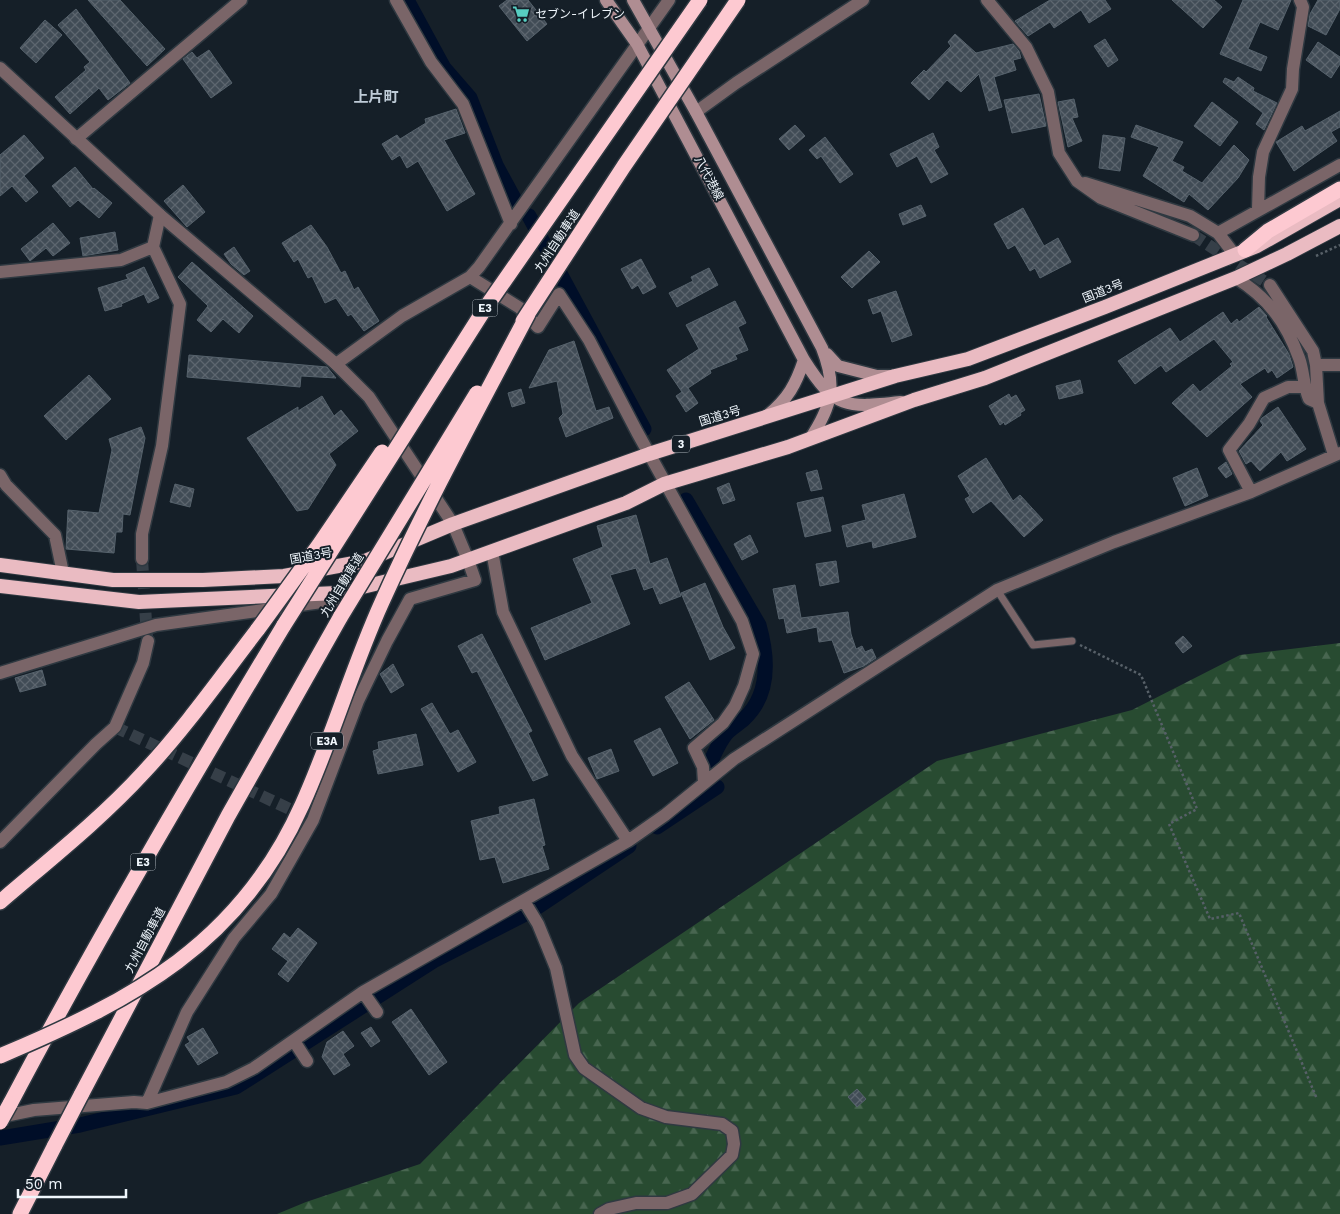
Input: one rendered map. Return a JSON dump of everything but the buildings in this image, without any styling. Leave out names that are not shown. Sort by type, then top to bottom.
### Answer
[{"type":"highway","name":"九州自動車道","points":[[0,1122],[61,1008],[168,820],[284,625],[484,310],[700,0]]},
{"type":"highway","name":"九州自動車道","points":[[20,1214],[228,816],[341,616],[467,408],[624,166],[738,0]]},
{"type":"highway","points":[[1240,252],[1268,231],[1340,190]]},
{"type":"highway","name":"国道3号","points":[[0,565],[113,580],[203,580],[284,576],[365,561],[453,524],[649,454],[895,376],[968,358],[1105,307],[1257,246],[1340,199]]},
{"type":"highway","points":[[0,586],[139,602],[337,592],[451,566],[626,503],[664,484],[810,440],[914,400],[985,378],[1236,278],[1340,226]]},
{"type":"highway","points":[[0,902],[99,815],[144,772],[182,729],[319,546],[439,366],[484,310]]},
{"type":"highway","name":"E3A","points":[[0,1056],[73,1025],[155,980],[193,951],[227,919],[256,883],[281,846],[302,805],[362,649],[406,549],[528,314]]},
{"type":"main road","name":"八代港線","points":[[606,0],[638,44],[804,360],[818,383],[831,396],[849,405],[914,400]]},
{"type":"main road","name":"八代港線","points":[[633,0],[650,27],[822,348],[829,367],[831,396],[827,411],[810,440]]},
{"type":"main road","name":"八代港線","points":[[822,348],[838,366],[877,376],[895,376]]},
{"type":"main road","points":[[764,418],[783,403],[792,391],[804,360]]},
{"type":"street","points":[[76,139],[241,0]]},
{"type":"street","points":[[396,0],[431,62],[463,104],[511,224]]},
{"type":"street","points":[[336,364],[402,316],[470,277],[511,224],[669,0]]},
{"type":"street","points":[[696,112],[736,83],[863,0]]},
{"type":"street","points":[[987,0],[1026,47],[1048,92],[1059,153],[1077,181],[1101,198],[1193,235]]},
{"type":"street","points":[[1258,209],[1259,177],[1263,152],[1292,89],[1293,69],[1303,7],[1300,0]]},
{"type":"street","points":[[0,68],[160,215],[336,364],[369,397],[453,524],[475,580],[410,599],[386,641],[358,701],[313,820],[270,894],[234,938],[186,1012],[147,1103]]},
{"type":"street","points":[[1218,233],[1340,165]]},
{"type":"street","points":[[1077,181],[1099,186],[1190,216],[1218,233],[1240,252]]},
{"type":"street","points":[[142,559],[142,534],[162,446],[180,304],[153,247],[160,215]]},
{"type":"street","points":[[0,272],[121,260],[153,247]]},
{"type":"street","points":[[470,277],[520,308],[538,327],[559,294],[589,340],[664,484],[742,621],[753,654],[744,686],[735,706],[723,723],[694,748],[703,767],[704,783]]},
{"type":"street","points":[[1236,278],[1256,290],[1282,319],[1300,359],[1304,387],[1309,398],[1318,403]]},
{"type":"street","points":[[0,1117],[34,1110],[134,1102],[147,1103],[226,1082],[254,1068],[363,992],[628,841],[734,759],[997,590],[1114,542],[1250,492],[1337,454],[1318,403],[1316,365],[1313,351],[1270,285]]},
{"type":"street","points":[[1316,365],[1340,365]]},
{"type":"street","points":[[1250,492],[1229,450],[1249,424],[1264,398],[1288,387],[1304,387]]},
{"type":"street","points":[[0,475],[6,485],[55,535],[63,573]]},
{"type":"street","points":[[492,551],[503,612],[572,756],[628,841]]},
{"type":"street","points":[[0,673],[156,625],[329,602],[451,566]]},
{"type":"street","points":[[0,842],[115,727],[144,663],[148,641]]},
{"type":"street","points":[[524,901],[538,924],[556,968],[575,1055],[584,1068],[641,1108],[666,1117],[722,1124],[732,1131],[734,1144],[732,1155],[692,1194],[667,1203],[636,1203],[609,1209],[600,1214]]},
{"type":"street","points":[[363,992],[377,1012]]},
{"type":"street","points":[[294,1041],[307,1061]]},
{"type":"lane","points":[[997,590],[1033,645],[1072,641]]},
{"type":"path","points":[[1072,641],[1141,675],[1197,809],[1169,824],[1210,919],[1239,913],[1318,1099]]},
{"type":"green space","points":[[1340,643],[1340,1214],[277,1214],[306,1202],[420,1164],[579,1003],[937,761],[1132,710],[1240,655]]},
{"type":"waterway","points":[[407,0],[444,68],[470,98],[496,165],[516,202]]},
{"type":"waterway","points":[[529,216],[644,429]]},
{"type":"waterway","points":[[686,500],[759,625],[764,650],[765,675],[759,698],[753,709],[744,719],[723,737],[709,765]]},
{"type":"waterway","points":[[657,827],[717,787]]},
{"type":"waterway","points":[[0,1138],[80,1125],[236,1087],[435,960],[533,910],[629,846]]},
{"type":"tunnel","points":[[1193,235],[1270,285]]},
{"type":"tunnel","points":[[142,559],[147,637]]},
{"type":"tunnel","points":[[115,727],[313,820]]},
{"type":"place","name":"セブン-イレブン","points":[[521,14]]},
{"type":"district","name":"上片町","points":[[376,97]]}]
